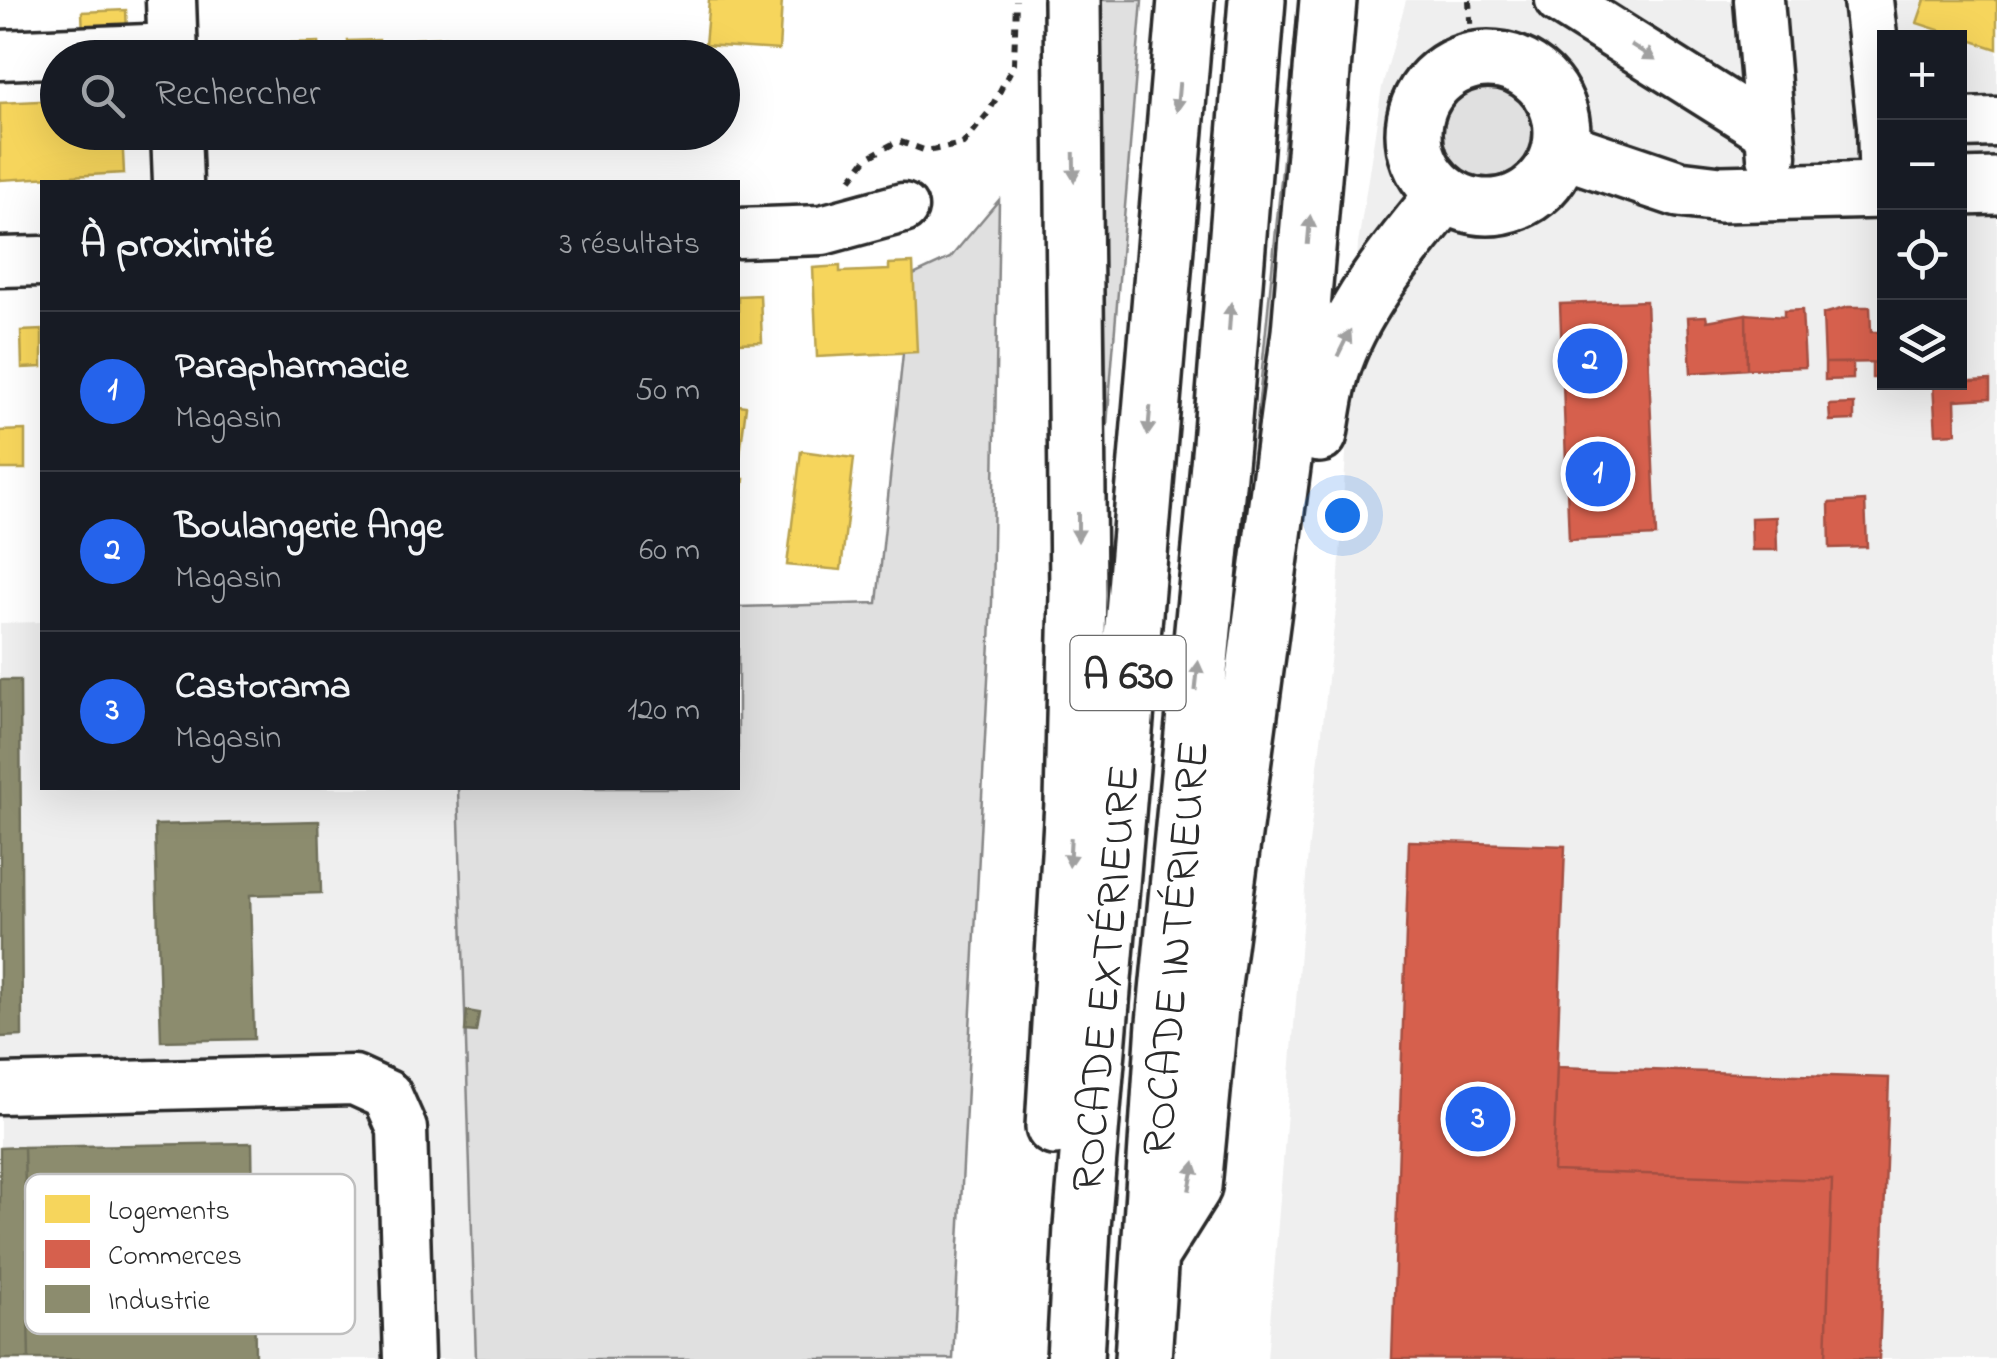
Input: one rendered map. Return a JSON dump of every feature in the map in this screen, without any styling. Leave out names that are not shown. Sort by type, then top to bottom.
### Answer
[{"type":"main road","points":[[1072,0],[1078,594],[1073,803],[1047,1237],[1076,1353]]},
{"type":"main road","name":"ROCADE EXTÉRIEURE","points":[[1076,1353],[1186,0]]},
{"type":"main road","name":"ROCADE INTÉRIEURE","points":[[1143,1359],[1147,1261],[1257,0]]},
{"type":"main road","points":[[1147,1261],[1193,1187],[1210,1007],[1239,813],[1300,332],[1328,0]]},
{"type":"main road","points":[[1496,59],[1520,65],[1540,80],[1555,100],[1562,124],[1561,149],[1551,172],[1535,190],[1514,202],[1490,207],[1466,204],[1444,194],[1427,176],[1416,156],[1413,131],[1417,108],[1439,78],[1472,60],[1496,59]]},
{"type":"main road","points":[[1561,149],[1679,189],[1775,194],[1877,190]]},
{"type":"main road","points":[[1967,188],[1997,186]]},
{"type":"main road","points":[[1239,813],[1332,370],[1360,312],[1394,258],[1444,194]]},
{"type":"street","points":[[171,0],[173,40]]},
{"type":"street","points":[[1736,0],[1764,59]]},
{"type":"street","points":[[1759,0],[1775,194]]},
{"type":"street","points":[[1868,0],[1882,120]]},
{"type":"street","points":[[1578,6],[1770,132]]},
{"type":"street","points":[[0,56],[40,55]]},
{"type":"street","points":[[1967,123],[1997,122]]},
{"type":"street","points":[[177,150],[178,180]]},
{"type":"street","points":[[740,234],[822,230],[903,208]]},
{"type":"street","points":[[0,262],[40,261]]},
{"type":"street","points":[[0,1089],[354,1080],[386,1095],[402,1129],[409,1359]]},
{"type":"path","points":[[845,188],[866,158],[898,141],[927,151],[962,144],[989,112],[1014,64],[1016,0]]},
{"type":"path","points":[[1469,0],[1472,60]]},
{"type":"shaded area","points":[[1098,0],[1142,0],[1107,425]]},
{"type":"shaded area","points":[[1299,0],[1312,0],[1249,617],[1237,619]]},
{"type":"shaded area","points":[[1406,0],[1997,0],[1997,1359],[1267,1359],[1308,853],[1338,592],[1358,244],[1382,87]]},
{"type":"shaded area","points":[[1485,83],[1504,87],[1520,97],[1530,113],[1534,132],[1530,151],[1520,167],[1504,177],[1485,181],[1466,177],[1450,167],[1440,151],[1436,132],[1440,113],[1450,97],[1466,87]]},
{"type":"shaded area","points":[[999,200],[992,602],[953,1359],[476,1359],[458,790],[740,790],[740,607],[877,603],[911,276],[950,258]]},
{"type":"shaded area","points":[[40,622],[40,790],[458,790],[476,1359],[0,1359],[0,623]]},
{"type":"building: Logements","points":[[709,0],[782,0],[779,50],[740,47],[740,40],[705,40]]},
{"type":"building: Logements","points":[[1925,0],[1997,0],[1997,49],[1967,39],[1967,30],[1939,30],[1917,23]]},
{"type":"building: Logements","points":[[126,10],[127,31],[83,34],[82,12]]},
{"type":"building: Logements","points":[[40,101],[40,150],[123,150],[124,173],[0,180],[0,103]]},
{"type":"building: Logements","points":[[913,263],[917,352],[817,357],[813,268],[840,266],[840,272],[889,270],[889,264]]},
{"type":"building: Logements","points":[[760,295],[762,342],[740,343],[740,296]]},
{"type":"building: Logements","points":[[40,330],[40,367],[22,368],[21,331]]},
{"type":"building: Logements","points":[[740,405],[746,406],[740,455]]},
{"type":"building: Logements","points":[[25,430],[25,469],[0,469],[0,431]]},
{"type":"building: Logements","points":[[801,451],[854,458],[841,570],[787,565]]},
{"type":"building: Logements","points":[[740,479],[744,479],[740,513]]},
{"type":"building: Commerces","points":[[1646,301],[1656,536],[1569,540],[1560,304]]},
{"type":"building: Commerces","points":[[1848,307],[1870,307],[1871,332],[1877,332],[1877,362],[1825,363],[1823,314]]},
{"type":"building: Commerces","points":[[1802,310],[1805,367],[1747,369],[1746,314],[1784,317],[1784,311]]},
{"type":"building: Commerces","points":[[1746,314],[1747,369],[1691,373],[1688,317],[1706,316],[1707,321]]},
{"type":"building: Commerces","points":[[1825,363],[1853,363],[1853,379],[1825,380]]},
{"type":"building: Commerces","points":[[1872,363],[1877,363],[1877,378],[1872,378]]},
{"type":"building: Commerces","points":[[1990,380],[1990,398],[1955,400],[1956,433],[1936,434],[1933,390],[1967,390],[1967,381]]},
{"type":"building: Commerces","points":[[1854,404],[1854,420],[1830,421],[1829,405]]},
{"type":"building: Commerces","points":[[1865,501],[1867,547],[1830,548],[1829,503]]},
{"type":"building: Commerces","points":[[1776,517],[1777,550],[1752,550],[1751,518]]},
{"type":"building: Commerces","points":[[1409,841],[1565,846],[1553,1171],[1832,1180],[1826,1359],[1392,1359]]},
{"type":"building: Commerces","points":[[1557,1067],[1889,1078],[1879,1359],[1826,1359],[1832,1180],[1553,1171]]},
{"type":"building: Industrie","points":[[0,680],[20,680],[22,1036],[0,1037]]},
{"type":"building: Industrie","points":[[319,821],[321,893],[250,895],[254,1039],[161,1041],[155,825]]},
{"type":"building: Industrie","points":[[467,1011],[479,1013],[476,1032],[465,1031]]},
{"type":"building: Industrie","points":[[252,1143],[252,1174],[25,1174],[25,1189],[24,1147]]},
{"type":"building: Industrie","points":[[24,1147],[25,1334],[28,1334],[29,1359],[0,1359],[0,1148]]},
{"type":"building: Industrie","points":[[28,1334],[255,1334],[255,1359],[29,1359]]},
{"type":"place","name":"Boulangerie Ange","points":[[1590,361]]},
{"type":"place","name":"Parapharmacie","points":[[1598,474]]},
{"type":"place","name":"Castorama","points":[[1478,1119]]}]
